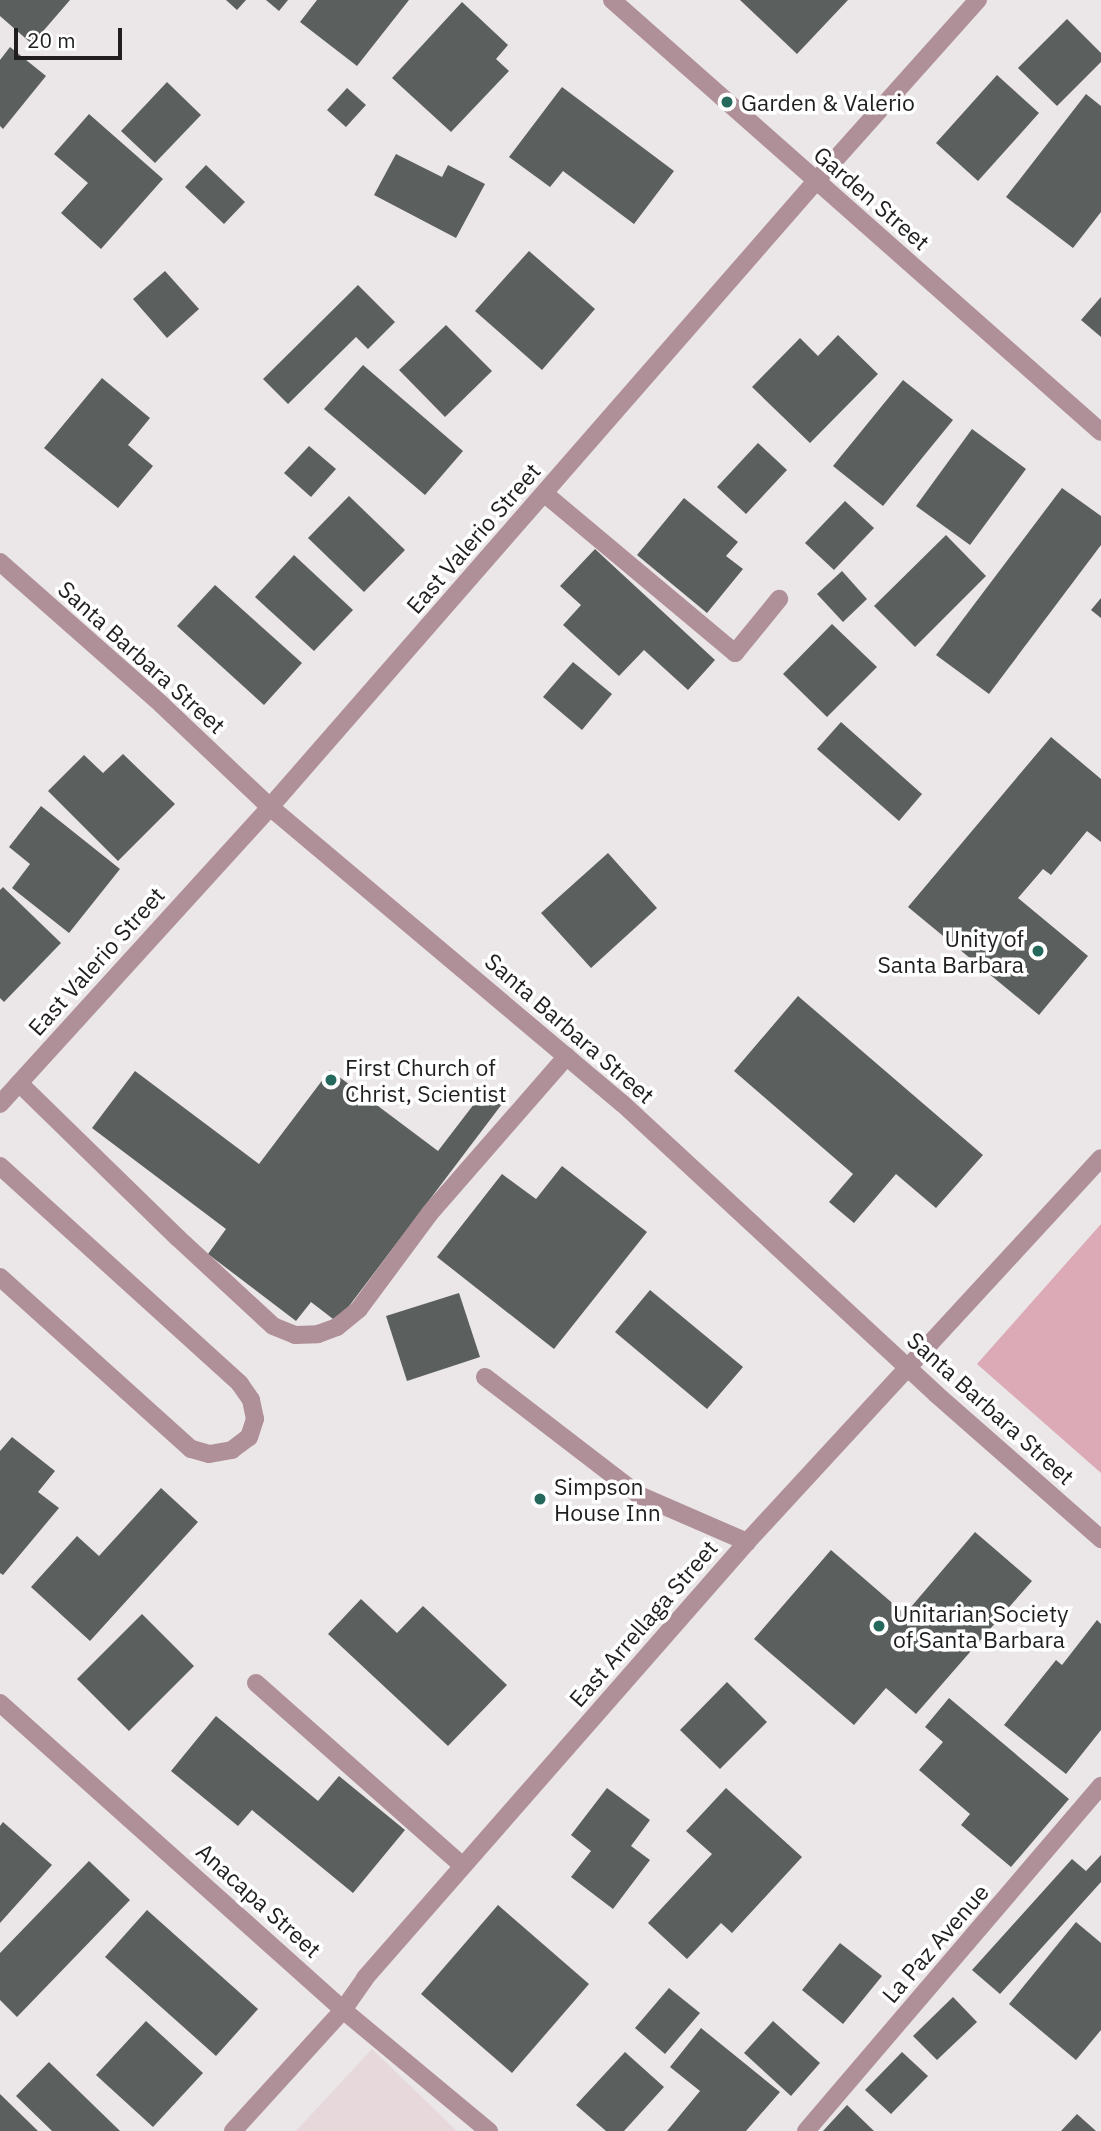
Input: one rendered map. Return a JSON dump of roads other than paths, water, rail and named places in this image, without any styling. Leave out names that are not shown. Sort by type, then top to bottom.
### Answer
[{"type":"street","name":"Garden Street","points":[[612,0],[1101,432]]},
{"type":"street","name":"East Valerio Street","points":[[0,1104],[270,807],[816,180],[978,0]]},
{"type":"street","points":[[545,494],[735,653],[779,599]]},
{"type":"street","name":"Santa Barbara Street","points":[[0,562],[162,705],[270,807],[567,1056],[908,1368],[1101,1539]]},
{"type":"street","points":[[19,1083],[273,1326],[295,1335],[318,1334],[337,1327],[359,1309],[430,1213],[567,1056]]},
{"type":"street","name":"East Arrellaga Street","points":[[233,2131],[343,2010],[365,1978],[747,1542],[1101,1158]]},
{"type":"street","points":[[0,1166],[240,1384],[251,1400],[255,1419],[249,1437],[232,1450],[209,1454],[191,1449],[0,1277]]},
{"type":"street","points":[[485,1377],[639,1495],[747,1542]]},
{"type":"street","points":[[256,1683],[463,1866]]},
{"type":"street","name":"Anacapa Street","points":[[0,1703],[343,2010],[489,2131]]},
{"type":"street","name":"La Paz Avenue","points":[[806,2131],[1101,1786]]},
{"type":"place","name":"Garden & Valerio","points":[[727,102]]},
{"type":"place","name":"Unity of Santa Barbara","points":[[1038,951]]},
{"type":"place","name":"First Church of Christ, Scientist","points":[[331,1080]]},
{"type":"place","name":"Simpson House Inn","points":[[540,1499]]},
{"type":"place","name":"Unitarian Society of Santa Barbara","points":[[879,1626]]}]
